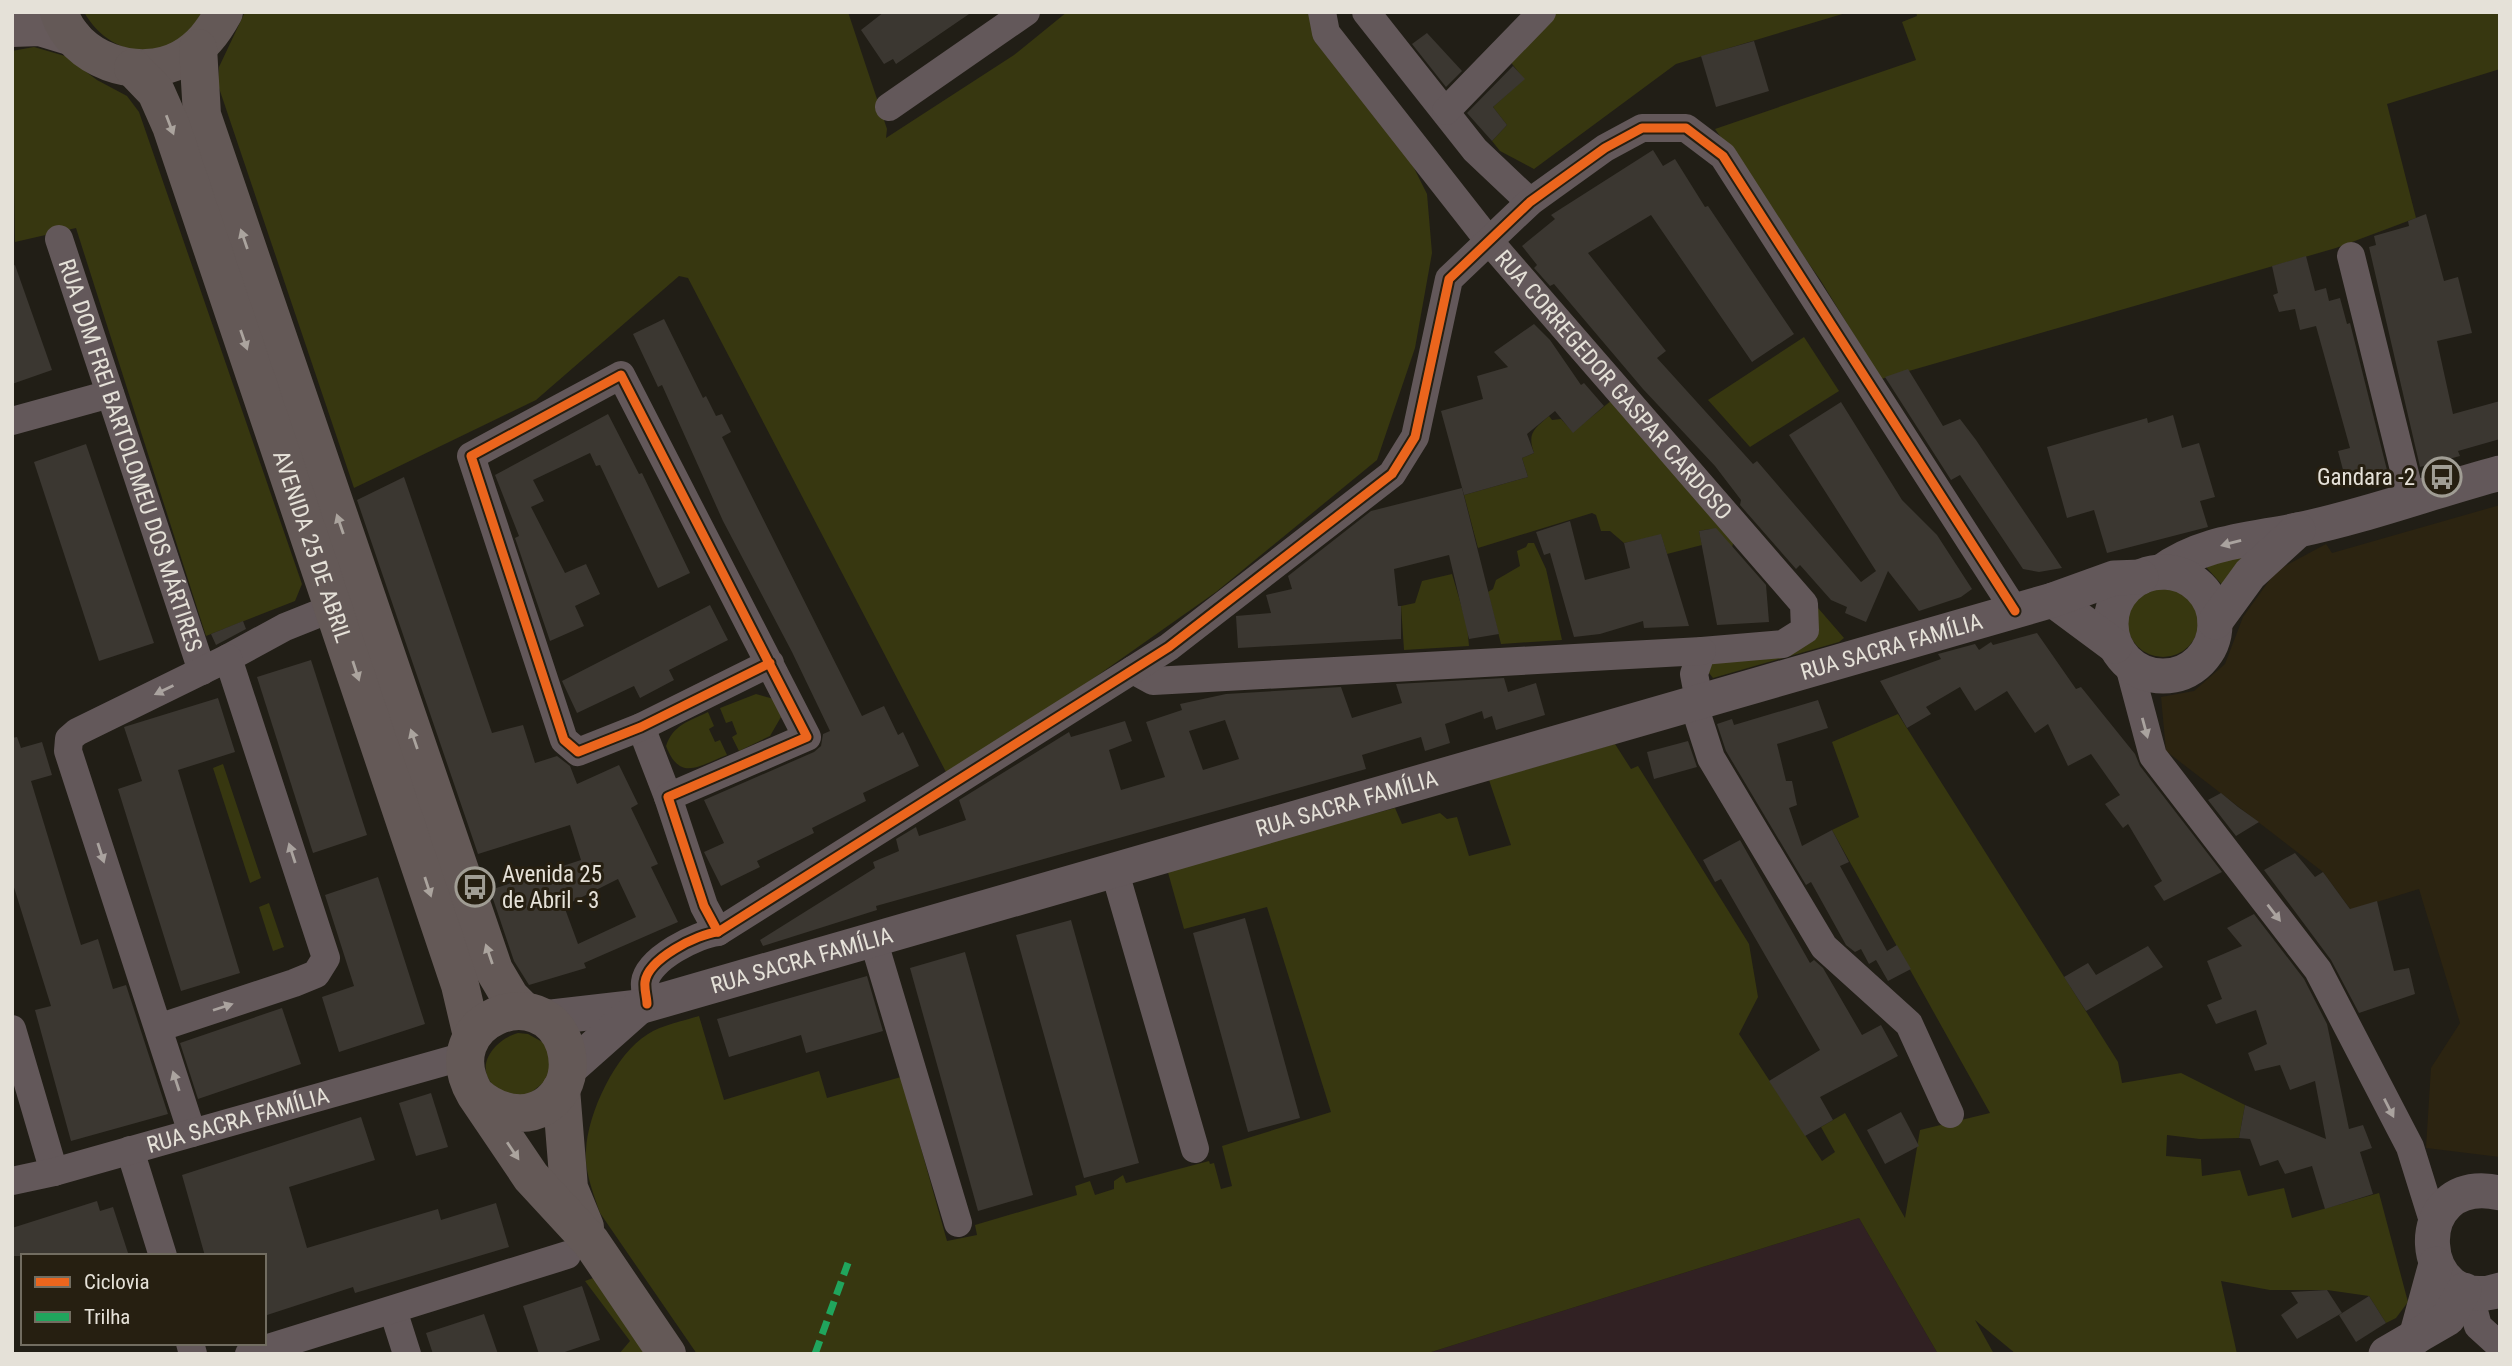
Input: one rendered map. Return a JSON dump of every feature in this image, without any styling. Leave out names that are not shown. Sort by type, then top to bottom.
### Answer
[{"type":"main road","points":[[12,19],[21,12]]},
{"type":"main road","name":"AVENIDA 25 DE ABRIL","points":[[66,25],[90,53],[111,63],[133,68],[157,67],[179,60],[198,48],[214,31],[224,12]]},
{"type":"main road","points":[[12,28],[66,25]]},
{"type":"main road","name":"AVENIDA 25 DE ABRIL","points":[[198,48],[202,115],[494,970],[510,998],[554,1027],[563,1040],[569,1188],[579,1249]]},
{"type":"main road","name":"AVENIDA 25 DE ABRIL","points":[[133,68],[156,92],[171,126],[335,607],[460,985],[468,1046],[465,1069],[475,1094],[579,1249],[667,1354]]},
{"type":"main road","points":[[468,1046],[494,1016],[533,1015]]},
{"type":"main road","points":[[475,1094],[502,1113],[519,1114],[543,1107],[564,1079]]},
{"type":"street","points":[[889,107],[1026,12]]},
{"type":"street","name":"RUA CORREGEDOR GASPAR CARDOSO","points":[[1322,12],[1326,33],[1489,240],[1804,604],[1805,630],[1783,644],[1702,651]]},
{"type":"street","points":[[1366,12],[1475,150],[1530,202]]},
{"type":"street","points":[[1446,111],[1542,12]]},
{"type":"street","points":[[643,1006],[645,981],[652,965],[701,933],[718,932],[1169,647],[1286,559],[1392,474],[1415,437],[1449,279],[1530,202],[1605,148],[1642,128],[1686,128],[1723,156],[2015,611]]},
{"type":"street","name":"RUA DOM FREI BARTOLOMEU DOS MÁRTIRES","points":[[59,239],[202,671]]},
{"type":"street","points":[[2351,256],[2411,498]]},
{"type":"street","points":[[668,797],[807,737],[770,663],[621,374],[471,456],[564,740],[578,752],[641,727],[770,663]]},
{"type":"street","points":[[12,421],[110,394]]},
{"type":"street","name":"RUA SACRA FAMÍLIA","points":[[533,1015],[643,1006],[2053,600],[2114,579],[2151,575],[2184,555],[2252,537],[2298,530],[2500,472]]},
{"type":"street","name":"RUA SACRA FAMÍLIA","points":[[2215,622],[2250,574],[2298,530]]},
{"type":"street","points":[[2053,600],[2122,654],[2142,672],[2159,676],[2176,674],[2192,667],[2205,655],[2213,639],[2215,622],[2212,606],[2198,586],[2177,574],[2151,575],[2127,586],[2118,599],[2111,630],[2122,654],[2153,756],[2318,970],[2410,1147],[2434,1224]]},
{"type":"street","points":[[192,1133],[68,751],[69,739],[285,627],[335,607]]},
{"type":"street","points":[[1133,670],[1153,681],[1702,651],[1694,674],[1696,701],[1711,758],[1824,947],[1909,1024],[1950,1114]]},
{"type":"street","points":[[158,1028],[316,974],[326,958],[228,658]]},
{"type":"street","points":[[641,727],[668,797],[704,906],[718,932]]},
{"type":"street","points":[[1114,869],[1195,1149]]},
{"type":"street","points":[[684,994],[678,974],[681,965],[713,943],[718,932]]},
{"type":"street","points":[[873,939],[958,1223]]},
{"type":"street","name":"RUA SACRA FAMÍLIA","points":[[564,1079],[643,1006]]},
{"type":"street","points":[[12,1029],[54,1172]]},
{"type":"street","name":"RUA SACRA FAMÍLIA","points":[[12,1181],[54,1172],[192,1133],[468,1046]]},
{"type":"street","points":[[130,1150],[162,1254]]},
{"type":"street","points":[[2416,1337],[2435,1264],[2431,1237],[2434,1224],[2444,1208],[2455,1198],[2485,1190],[2500,1193]]},
{"type":"street","points":[[249,1354],[579,1249]]},
{"type":"street","points":[[2386,1354],[2476,1310],[2435,1264]]},
{"type":"street","points":[[393,1310],[407,1354]]},
{"type":"shaded area","points":[[84,12],[213,12],[183,44],[150,51],[136,50],[112,42],[92,24]]},
{"type":"shaded area","points":[[245,12],[848,12],[887,129],[886,138],[1014,55],[1067,12],[1309,12],[1314,40],[1407,154],[1427,194],[1432,253],[1415,348],[1377,460],[1216,592],[1050,709],[946,772],[688,278],[679,276],[536,400],[354,488],[218,85],[219,67]]},
{"type":"shaded area","points":[[1556,12],[1849,12],[1676,64],[1534,169],[1500,151],[1492,141],[1507,125],[1493,107],[1524,79],[1509,60]]},
{"type":"shaded area","points":[[1916,12],[2500,12],[2500,69],[2387,104],[2416,218],[2336,248],[1881,379],[1821,281],[1715,129],[1916,60],[1902,22],[1917,16]]},
{"type":"shaded area","points":[[34,47],[65,56],[97,80],[127,96],[139,112],[302,584],[295,601],[206,636],[76,228],[15,242],[12,51]]},
{"type":"shaded area","points":[[1804,337],[1839,391],[1750,447],[1708,400]]},
{"type":"shaded area","points":[[1612,400],[1734,539],[1732,548],[1710,529],[1699,531],[1702,545],[1667,554],[1661,535],[1624,543],[1610,531],[1601,531],[1596,515],[1592,513],[1478,548],[1464,495],[1528,477],[1522,458],[1534,453],[1531,441],[1533,432],[1549,416],[1552,420],[1561,419],[1573,432]]},
{"type":"shaded area","points":[[2500,505],[2500,1157],[2426,1148],[2431,1068],[2460,1023],[2419,889],[2351,910],[2323,872],[2166,751],[2161,697],[2194,691],[2225,664],[2243,617],[2276,571],[2326,544],[2332,553]]},
{"type":"shaded area","points":[[1528,543],[1534,543],[1546,569],[1562,640],[1501,644],[1488,592],[1493,589],[1496,580],[1520,566],[1517,551]]},
{"type":"shaded area","points":[[2249,550],[2224,587],[2207,568],[2207,565]]},
{"type":"shaded area","points":[[1452,574],[1467,625],[1469,646],[1404,650],[1401,606],[1415,603],[1422,581]]},
{"type":"shaded area","points":[[2163,585],[2183,591],[2193,601],[2199,621],[2193,641],[2183,651],[2163,657],[2143,651],[2133,641],[2127,621],[2133,601],[2143,591]]},
{"type":"shaded area","points":[[1818,608],[1844,638],[1839,642],[1713,678],[1709,673],[1704,675],[1706,664],[1737,658]]},
{"type":"shaded area","points":[[756,694],[774,699],[781,717],[770,736],[739,751],[732,737],[737,734],[732,721],[726,723],[720,708]]},
{"type":"shaded area","points":[[708,712],[714,726],[709,729],[715,742],[720,740],[727,755],[699,766],[684,768],[671,757],[666,746],[669,739],[682,724]]},
{"type":"shaded area","points":[[1898,714],[2118,1062],[2122,1083],[2181,1073],[2245,1105],[2239,1138],[2200,1139],[2167,1135],[2166,1156],[2201,1159],[2202,1176],[2240,1170],[2248,1196],[2284,1188],[2292,1218],[2379,1193],[2408,1302],[2396,1318],[2386,1323],[2369,1296],[2327,1290],[2270,1290],[2221,1281],[2237,1354],[2016,1354],[1975,1320],[1994,1354],[1938,1354],[1859,1218],[1425,1354],[697,1354],[600,1213],[588,1174],[586,1150],[592,1119],[605,1086],[625,1055],[648,1034],[699,1016],[724,1100],[819,1071],[827,1098],[901,1077],[947,1241],[977,1235],[975,1225],[1077,1195],[1075,1186],[1090,1181],[1095,1195],[1114,1189],[1114,1181],[1123,1175],[1126,1183],[1209,1161],[1210,1164],[1214,1163],[1221,1189],[1232,1186],[1222,1146],[1331,1112],[1267,907],[1184,929],[1167,869],[1395,808],[1402,824],[1440,813],[1447,819],[1457,817],[1469,856],[1511,845],[1489,780],[1615,744],[1631,769],[1638,766],[1749,944],[1758,997],[1739,1034],[1822,1161],[1835,1152],[1821,1127],[1845,1113],[1905,1218],[1920,1130],[1990,1113],[1832,830],[1859,817],[1832,742]]},
{"type":"shaded area","points":[[223,764],[261,878],[250,883],[213,768]]},
{"type":"shaded area","points":[[269,903],[284,947],[273,951],[259,907]]},
{"type":"shaded area","points":[[518,1033],[528,1034],[546,1044],[554,1074],[522,1100],[495,1087],[487,1076],[486,1068],[487,1060],[496,1046]]},
{"type":"shaded area","points":[[1859,1218],[1938,1354],[1425,1354]]},
{"type":"shaded area","points":[[596,1277],[650,1354],[619,1354],[630,1341],[585,1281]]},
{"type":"building","points":[[884,12],[972,12],[896,64],[893,59],[884,64],[861,30]]},
{"type":"building","points":[[1427,33],[1462,71],[1446,87],[1412,44]]},
{"type":"building","points":[[1754,41],[1769,91],[1716,107],[1701,56]]},
{"type":"building","points":[[1513,66],[1525,79],[1493,107],[1507,125],[1492,141],[1467,113]]},
{"type":"building","points":[[1653,150],[1663,166],[1675,159],[1705,207],[1708,206],[1794,334],[1752,362],[1651,215],[1588,253],[1666,351],[1657,358],[1753,464],[1757,461],[1861,582],[1876,571],[1789,435],[1841,402],[1902,500],[1937,535],[1972,589],[1961,597],[1919,611],[1888,571],[1866,622],[1845,613],[1847,607],[1831,600],[1800,565],[1796,569],[1740,505],[1741,500],[1715,466],[1643,389],[1554,284],[1550,286],[1534,268],[1537,265],[1522,246],[1555,219],[1551,215]]},
{"type":"building","points":[[2426,214],[2444,281],[2458,277],[2472,333],[2437,341],[2453,414],[2500,401],[2500,439],[2458,451],[2460,456],[2420,467],[2369,247],[2376,245],[2374,236],[2409,226],[2408,221]]},
{"type":"building","points":[[2306,256],[2315,291],[2326,288],[2329,301],[2340,298],[2347,324],[2350,323],[2388,474],[2347,485],[2338,451],[2350,448],[2316,326],[2300,330],[2295,309],[2279,312],[2273,295],[2278,293],[2272,266]]},
{"type":"building","points":[[15,265],[52,370],[12,384],[12,266]]},
{"type":"building","points":[[664,319],[703,398],[706,396],[716,416],[722,414],[731,432],[722,437],[862,716],[884,706],[898,735],[903,732],[919,766],[863,793],[866,801],[812,828],[814,833],[757,861],[760,867],[721,886],[704,852],[724,843],[704,800],[814,752],[821,746],[823,734],[830,731],[723,521],[662,385],[658,387],[633,334]]},
{"type":"building","points":[[1534,324],[1550,340],[1581,385],[1584,383],[1604,406],[1573,433],[1555,411],[1527,434],[1534,453],[1522,458],[1528,477],[1464,495],[1441,411],[1483,399],[1477,376],[1508,367],[1494,352]]},
{"type":"building","points":[[1908,369],[1943,426],[1960,419],[2062,568],[2039,572],[2023,569],[1960,475],[1951,480],[1885,377]]},
{"type":"building","points":[[608,414],[639,474],[642,473],[690,573],[658,588],[600,465],[596,466],[590,453],[533,480],[544,501],[531,507],[565,573],[586,564],[600,594],[575,606],[584,626],[550,641],[515,538],[519,536],[495,475]]},
{"type":"building","points":[[2173,415],[2182,448],[2199,443],[2215,497],[2200,501],[2208,527],[2107,553],[2094,510],[2067,518],[2047,447],[2147,418],[2148,423]]},
{"type":"building","points":[[86,444],[154,643],[99,661],[34,462]]},
{"type":"building","points":[[404,477],[492,733],[523,725],[535,763],[557,756],[570,766],[577,784],[619,765],[638,804],[631,808],[658,864],[651,867],[678,922],[584,963],[586,968],[529,985],[514,961],[490,890],[581,860],[570,825],[478,854],[357,500]],"holes":[[[618,879],[636,917],[578,944],[564,906]]]},
{"type":"building","points":[[1462,488],[1499,634],[1469,639],[1449,555],[1394,569],[1398,606],[1401,606],[1401,639],[1238,648],[1236,616],[1271,613],[1266,595],[1292,589],[1288,576],[1371,511]]},
{"type":"building","points":[[1570,521],[1585,580],[1630,568],[1624,543],[1661,534],[1689,626],[1644,628],[1643,621],[1600,634],[1574,637],[1550,553],[1544,555],[1536,532]]},
{"type":"building","points":[[1716,528],[1766,585],[1769,622],[1717,625],[1699,531]]},
{"type":"building","points":[[710,605],[728,640],[669,670],[674,680],[640,698],[634,686],[577,713],[562,681]]},
{"type":"building","points":[[243,621],[246,629],[216,645],[211,634]]},
{"type":"building","points":[[2037,633],[2076,689],[2081,687],[2135,754],[2140,766],[2222,872],[2164,901],[2154,886],[2162,881],[2128,824],[2123,828],[2105,804],[2120,795],[2091,754],[2068,766],[2048,724],[2035,733],[2007,691],[1975,711],[1960,687],[1926,707],[1931,714],[1907,728],[1880,681],[1941,659],[1938,654],[1975,644],[1979,650],[1991,642],[1993,645]]},
{"type":"building","points":[[311,660],[367,835],[313,853],[257,677]]},
{"type":"building","points":[[1504,678],[1508,692],[1536,683],[1545,715],[1496,730],[1492,716],[1484,719],[1482,711],[1445,724],[1450,743],[1425,751],[1421,737],[1362,755],[1366,769],[876,906],[877,910],[763,946],[760,940],[875,868],[873,862],[899,851],[896,839],[916,827],[919,836],[966,820],[959,800],[1069,732],[1071,737],[1125,721],[1132,741],[1109,750],[1121,790],[1165,777],[1146,722],[1182,710],[1180,704],[1226,694],[1341,687],[1352,718],[1402,703],[1396,684]],"holes":[[[1225,720],[1239,759],[1203,770],[1189,731]]]},
{"type":"building","points":[[218,698],[235,752],[178,770],[240,973],[181,991],[118,789],[142,781],[124,727]]},
{"type":"building","points":[[1818,700],[1828,728],[1777,744],[1786,781],[1792,781],[1797,805],[1789,808],[1802,846],[1832,830],[1849,862],[1840,866],[1887,951],[1897,945],[1911,969],[1888,981],[1876,960],[1869,964],[1861,949],[1855,952],[1846,945],[1811,882],[1806,885],[1726,751],[1717,724],[1732,719],[1734,725]]},
{"type":"building","points":[[17,737],[21,748],[42,742],[52,775],[31,781],[81,945],[98,939],[113,989],[126,985],[168,1114],[71,1141],[35,1010],[51,1006],[12,881],[12,738]]},
{"type":"building","points":[[1688,741],[1697,767],[1654,779],[1647,752]]},
{"type":"building","points":[[2221,793],[2259,822],[2236,836],[2208,800]]},
{"type":"building","points":[[1740,840],[1810,963],[1814,960],[1823,968],[1862,1035],[1881,1025],[1898,1056],[1820,1097],[1833,1120],[1805,1136],[1769,1081],[1820,1050],[1721,879],[1715,882],[1703,860]]},
{"type":"building","points":[[2295,853],[2315,877],[2323,872],[2350,909],[2377,901],[2394,971],[2409,968],[2415,994],[2359,1013],[2331,960],[2264,870]]},
{"type":"building","points":[[378,877],[425,1024],[339,1052],[322,997],[354,986],[325,895]]},
{"type":"building","points":[[2254,914],[2304,979],[2327,1024],[2349,1129],[2363,1125],[2372,1148],[2360,1152],[2373,1194],[2325,1209],[2312,1166],[2285,1174],[2278,1160],[2260,1166],[2250,1139],[2239,1138],[2245,1105],[2326,1139],[2315,1081],[2290,1090],[2280,1065],[2255,1071],[2248,1053],[2267,1044],[2256,1010],[2216,1024],[2207,1005],[2222,999],[2207,961],[2242,946],[2227,928]]},
{"type":"building","points":[[1245,918],[1300,1118],[1248,1132],[1193,933]]},
{"type":"building","points":[[1071,920],[1139,1163],[1084,1178],[1016,935]]},
{"type":"building","points":[[2148,946],[2163,967],[2086,1011],[2064,977],[2088,963],[2096,975]]},
{"type":"building","points":[[965,952],[1033,1195],[978,1211],[910,968]]},
{"type":"building","points":[[867,976],[883,1031],[806,1053],[801,1035],[729,1057],[717,1019]]},
{"type":"building","points":[[282,1008],[301,1064],[198,1099],[180,1043]]},
{"type":"building","points":[[431,1093],[448,1147],[416,1156],[399,1103]]},
{"type":"building","points":[[1901,1112],[1919,1146],[1885,1164],[1867,1130]]},
{"type":"building","points":[[361,1117],[375,1160],[289,1187],[307,1248],[438,1209],[441,1220],[496,1203],[509,1247],[355,1293],[353,1287],[266,1315],[266,1254],[204,1254],[182,1175]]},
{"type":"building","points":[[97,1201],[100,1211],[113,1207],[128,1254],[12,1256],[12,1228]]},
{"type":"building","points":[[582,1286],[600,1340],[559,1354],[539,1354],[523,1306]]},
{"type":"building","points":[[2327,1290],[2342,1313],[2297,1339],[2281,1315],[2298,1303],[2291,1292]]},
{"type":"building","points":[[2369,1296],[2386,1323],[2356,1342],[2339,1315]]},
{"type":"building","points":[[484,1314],[498,1354],[433,1354],[426,1333]]},
{"type":"marked path","points":[[815,1354],[848,1263]]},
{"type":"cycle path","points":[[647,1004],[645,982],[648,973],[675,949],[698,937],[718,932],[1169,647],[1392,474],[1415,437],[1449,279],[1530,202],[1605,148],[1642,128],[1686,128],[1723,156],[2015,611]]},
{"type":"cycle path","points":[[718,932],[704,906],[668,797],[807,737],[621,375],[471,456],[564,740],[578,752],[641,727],[770,663]]},
{"type":"place","name":"Gandara -2","points":[[2442,477]]},
{"type":"place","name":"Avenida 25 de Abril - 3","points":[[475,887]]}]
